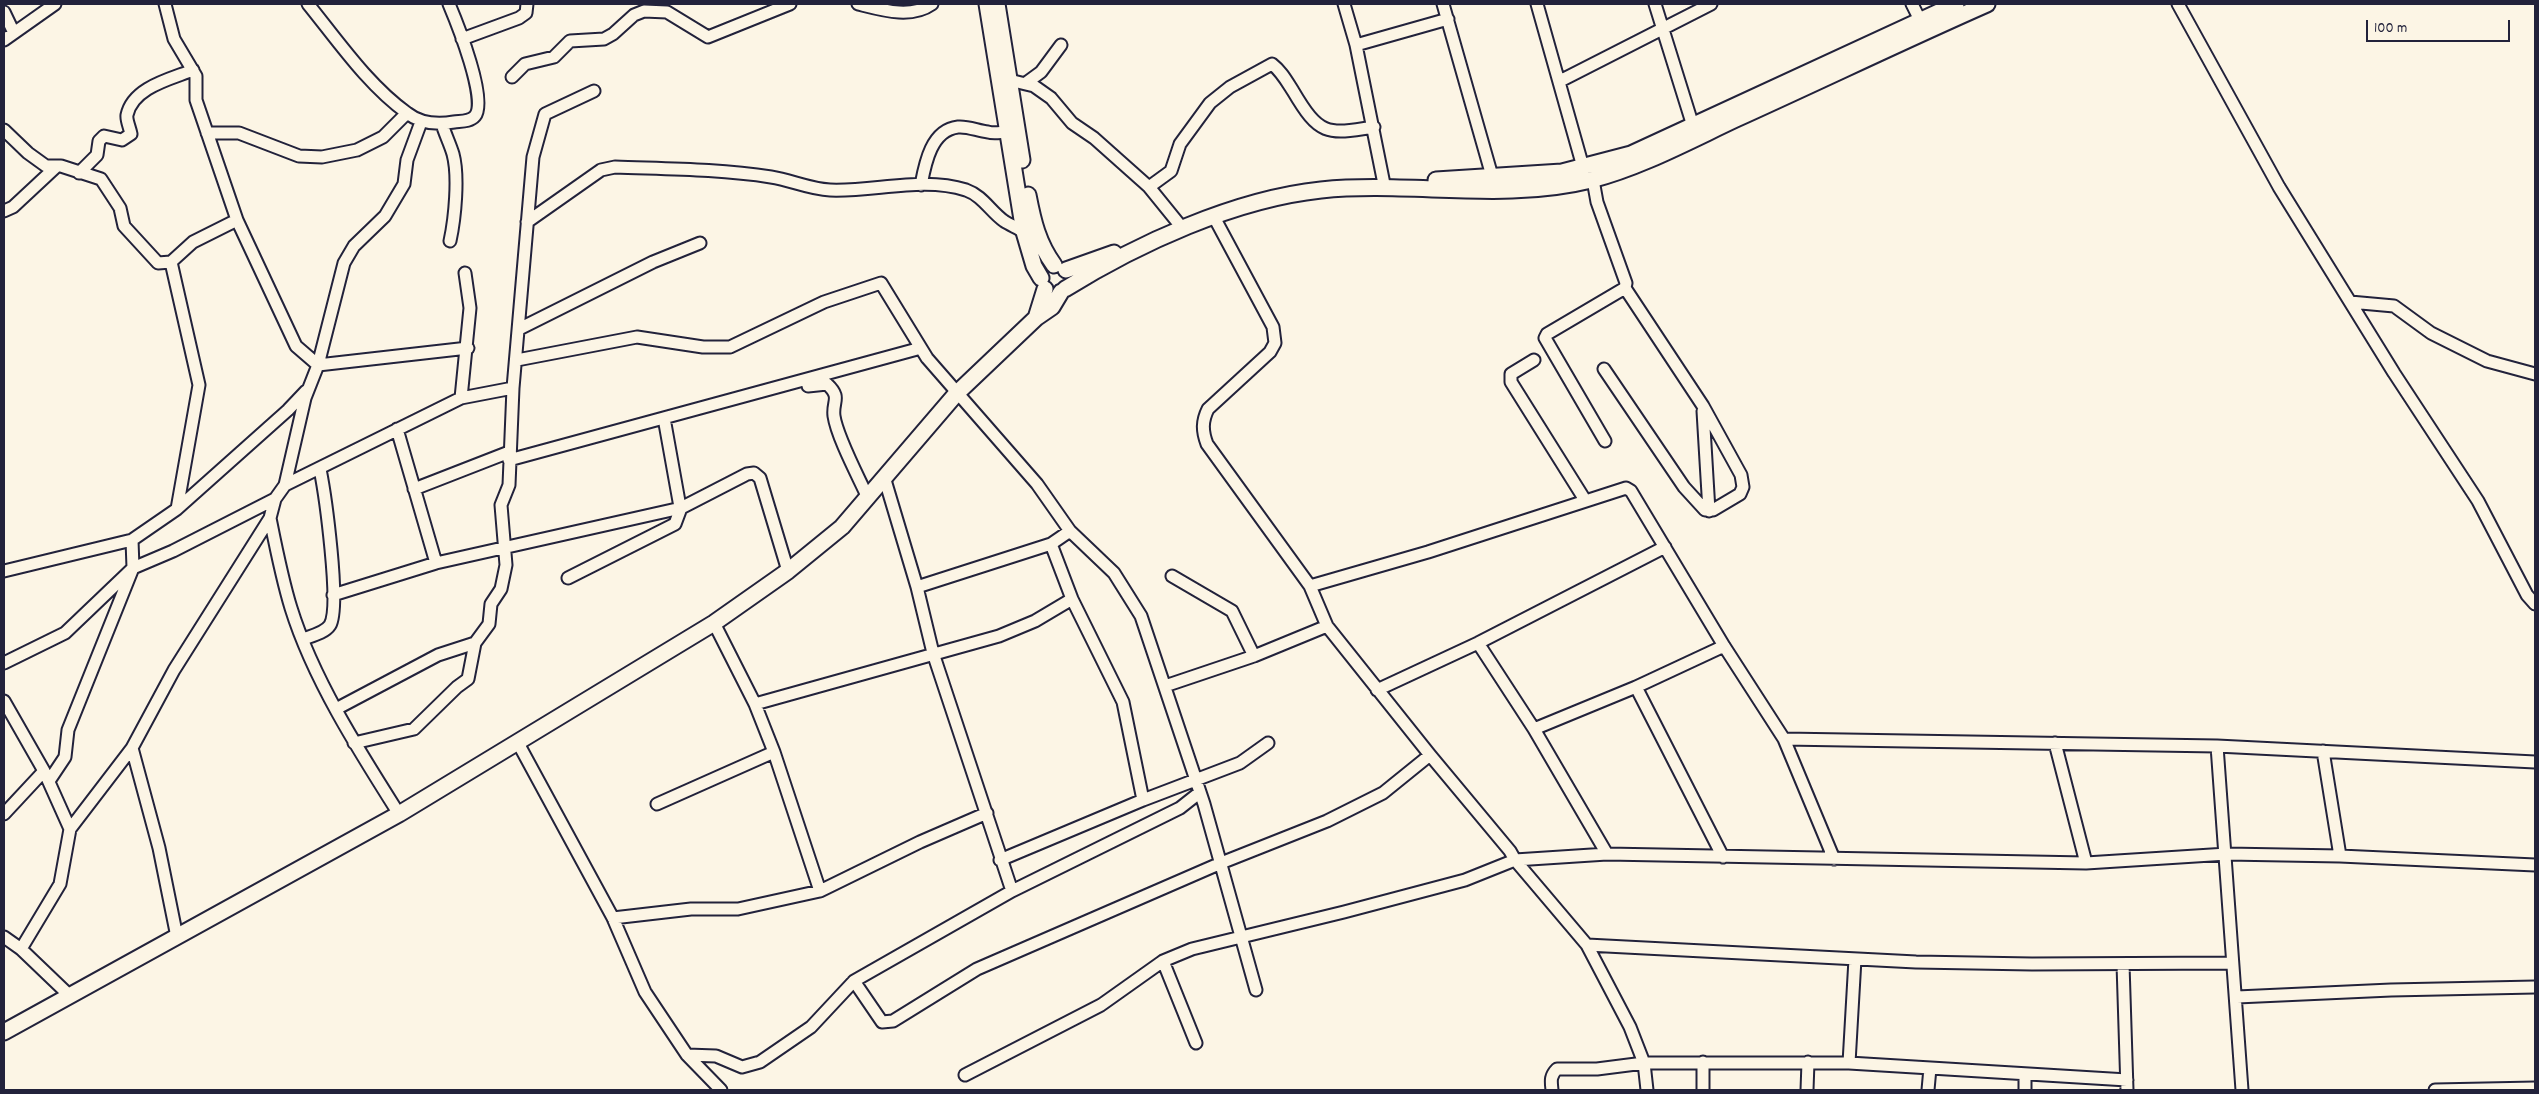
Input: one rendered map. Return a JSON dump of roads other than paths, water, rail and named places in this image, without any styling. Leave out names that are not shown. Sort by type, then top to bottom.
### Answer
[{"type":"main road","points":[[987,4],[1024,232],[1034,266],[1043,284],[1053,293],[1063,291],[1124,255],[1214,217],[1267,200],[1320,190],[1529,189],[1656,156],[1987,4]]},
{"type":"main road","points":[[4,1032],[399,814],[518,743],[714,623],[788,571],[842,527],[885,480],[956,394],[1036,318],[1052,307],[1070,280],[1044,251],[1031,211],[997,4]]},
{"type":"main road","points":[[1036,318],[1047,268],[1060,268],[1122,250],[1179,224],[1252,196],[1322,182],[1384,184],[1562,172],[1588,174],[1956,4]]},
{"type":"street","points":[[4,40],[55,4]]},
{"type":"street","points":[[165,4],[174,39],[196,76],[196,100],[237,220],[296,346],[318,365],[468,348]]},
{"type":"street","points":[[308,4],[368,78],[407,113],[421,122],[442,124],[471,120],[476,115],[478,106],[476,83],[449,4]]},
{"type":"street","points":[[462,39],[519,18],[526,13],[527,4]]},
{"type":"street","points":[[512,77],[525,64],[554,57],[570,41],[604,39],[613,34],[634,15],[644,11],[668,8],[708,37],[790,4]]},
{"type":"street","points":[[858,4],[886,11],[913,13],[932,4]]},
{"type":"street","points":[[1344,4],[1356,45],[1384,184]]},
{"type":"street","points":[[1443,4],[1492,176]]},
{"type":"street","points":[[1537,4],[1588,174],[1626,284],[1625,288],[1703,406],[1741,475],[1743,487],[1740,494],[1709,511]]},
{"type":"street","points":[[1655,4],[1693,126]]},
{"type":"street","points":[[1560,81],[1711,4]]},
{"type":"street","points":[[1912,4],[1920,20]]},
{"type":"street","points":[[2178,4],[2279,187],[2350,302],[2478,501],[2527,595],[2535,604]]},
{"type":"street","points":[[4,12],[14,33]]},
{"type":"street","points":[[1356,45],[1448,19]]},
{"type":"street","points":[[1026,82],[1040,72],[1061,46]]},
{"type":"street","points":[[1149,188],[1171,171],[1180,144],[1210,103],[1230,86],[1272,64],[1280,70],[1299,102],[1318,126],[1335,132],[1374,127]]},
{"type":"street","points":[[79,173],[97,155],[100,141],[104,136],[122,140],[131,134],[127,115],[134,102],[142,93],[165,80],[193,70]]},
{"type":"street","points":[[1009,80],[1026,82],[1051,98],[1072,123],[1094,138],[1149,188],[1179,224]]},
{"type":"street","points":[[354,743],[414,729],[457,687],[468,679],[475,643],[489,624],[492,604],[501,589],[506,565],[501,505],[509,485],[508,456],[517,360],[526,222],[533,157],[545,114],[594,91]]},
{"type":"street","points":[[207,133],[239,133],[299,156],[322,157],[357,150],[383,137],[407,113]]},
{"type":"street","points":[[21,949],[60,884],[70,829],[132,748],[174,670],[270,518],[275,499],[285,485],[304,398],[318,365],[344,263],[354,246],[385,216],[404,184],[407,160],[421,122]]},
{"type":"street","points":[[442,124],[453,155],[456,173],[454,219],[450,241]]},
{"type":"street","points":[[921,185],[926,159],[936,141],[946,130],[958,127],[990,133],[1007,132]]},
{"type":"street","points":[[4,130],[28,153],[46,166],[56,166],[101,179],[120,208],[124,226],[158,263],[171,262],[193,242],[237,220]]},
{"type":"street","points":[[4,211],[13,207],[56,166]]},
{"type":"street","points":[[526,222],[608,167],[722,171],[773,177],[802,186],[827,190],[856,191],[921,185],[952,186],[978,195],[1004,221],[1024,232]]},
{"type":"street","points":[[1214,217],[1273,327],[1275,343],[1270,352],[1208,409],[1203,418],[1204,438],[1310,586],[1327,626],[1430,756],[1587,945],[1630,1026],[1644,1062],[1647,1090]]},
{"type":"street","points":[[519,328],[654,262],[700,243]]},
{"type":"street","points":[[171,262],[199,385],[177,509]]},
{"type":"street","points":[[461,398],[468,348],[470,308],[464,272]]},
{"type":"street","points":[[517,360],[637,337],[702,347],[730,347],[824,302],[881,283],[920,348],[956,394],[1037,484],[1070,531],[1114,573],[1141,616],[1221,862],[1256,990]]},
{"type":"street","points":[[1605,441],[1546,341],[1545,336],[1625,288]]},
{"type":"street","points":[[2350,302],[2394,306],[2431,333],[2487,361],[2535,374]]},
{"type":"street","points":[[414,489],[508,456],[782,388],[920,348]]},
{"type":"street","points":[[1534,360],[1511,374],[1511,382],[1585,500]]},
{"type":"street","points":[[1604,369],[1684,487],[1705,510],[1709,511]]},
{"type":"street","points":[[782,388],[827,384],[833,390],[836,405],[834,414],[848,455],[868,498]]},
{"type":"street","points":[[4,571],[132,540],[177,509],[288,410],[309,388]]},
{"type":"street","points":[[285,485],[461,398],[513,388]]},
{"type":"street","points":[[1703,406],[1709,511]]},
{"type":"street","points":[[568,578],[675,524],[680,507],[664,418]]},
{"type":"street","points":[[397,429],[436,563]]},
{"type":"street","points":[[303,639],[329,626],[333,594],[329,518],[320,469]]},
{"type":"street","points":[[333,594],[436,563],[680,507],[746,474],[754,473],[760,478],[788,571]]},
{"type":"street","points":[[885,480],[917,586],[933,653],[987,813],[1000,860],[1012,891]]},
{"type":"street","points":[[1310,586],[1428,552],[1626,488],[1631,491],[1724,646],[1784,739],[1834,859]]},
{"type":"street","points":[[4,663],[65,633],[132,568],[174,551],[275,499]]},
{"type":"street","points":[[270,518],[283,580],[303,639],[354,743],[399,814]]},
{"type":"street","points":[[917,586],[1051,544],[1070,531]]},
{"type":"street","points":[[4,814],[64,760],[68,730],[132,568],[132,540]]},
{"type":"street","points":[[1051,544],[1072,599],[1123,702],[1143,800]]},
{"type":"street","points":[[1377,690],[1478,643],[1665,547]]},
{"type":"street","points":[[1172,576],[1232,611],[1254,656]]},
{"type":"street","points":[[755,704],[998,636],[1034,621],[1072,599]]},
{"type":"street","points":[[714,623],[755,704],[774,752],[820,891]]},
{"type":"street","points":[[1165,686],[1254,656],[1327,626]]},
{"type":"street","points":[[336,709],[438,655],[475,643]]},
{"type":"street","points":[[1478,643],[1534,729],[1607,854]]},
{"type":"street","points":[[1534,729],[1636,687],[1724,646]]},
{"type":"street","points":[[1636,687],[1723,857]]},
{"type":"street","points":[[4,701],[47,776],[70,829]]},
{"type":"street","points":[[1784,739],[2217,746],[2535,762]]},
{"type":"street","points":[[518,743],[613,918],[645,992],[687,1056],[721,1090]]},
{"type":"street","points":[[1000,860],[1143,800],[1240,763],[1268,743]]},
{"type":"street","points":[[2055,743],[2086,863]]},
{"type":"street","points":[[2217,746],[2242,1090]]},
{"type":"street","points":[[132,748],[159,848],[177,938]]},
{"type":"street","points":[[2323,751],[2340,856]]},
{"type":"street","points":[[657,804],[774,752]]},
{"type":"street","points":[[854,981],[882,1022],[888,1022],[977,969],[1221,862],[1327,821],[1383,793],[1430,756]]},
{"type":"street","points":[[687,1056],[716,1056],[742,1067],[760,1062],[811,1027],[854,981],[1012,891],[1180,808],[1199,793]]},
{"type":"street","points":[[613,918],[691,909],[738,909],[820,891],[920,842],[987,813]]},
{"type":"street","points":[[965,1075],[1101,1005],[1163,961],[1192,949],[1465,880],[1515,860],[1607,854],[2086,863],[2226,854],[2340,856],[2535,865]]},
{"type":"street","points":[[4,937],[21,949],[69,995]]},
{"type":"street","points":[[1587,945],[1855,959],[2032,964],[2232,963]]},
{"type":"street","points":[[1849,1063],[1855,959]]},
{"type":"street","points":[[1163,961],[1196,1043]]},
{"type":"street","points":[[1552,1090],[1550,1080],[1552,1074],[1557,1069],[1597,1069],[1644,1062],[1849,1063],[2024,1074],[2127,1085],[2123,964]]},
{"type":"street","points":[[2236,997],[2391,990],[2535,987]]},
{"type":"street","points":[[1703,1062],[1703,1090]]},
{"type":"street","points":[[1807,1090],[1808,1062]]},
{"type":"street","points":[[1928,1090],[1930,1068]]},
{"type":"street","points":[[2024,1074],[2025,1090]]},
{"type":"street","points":[[2435,1090],[2535,1088]]}]
